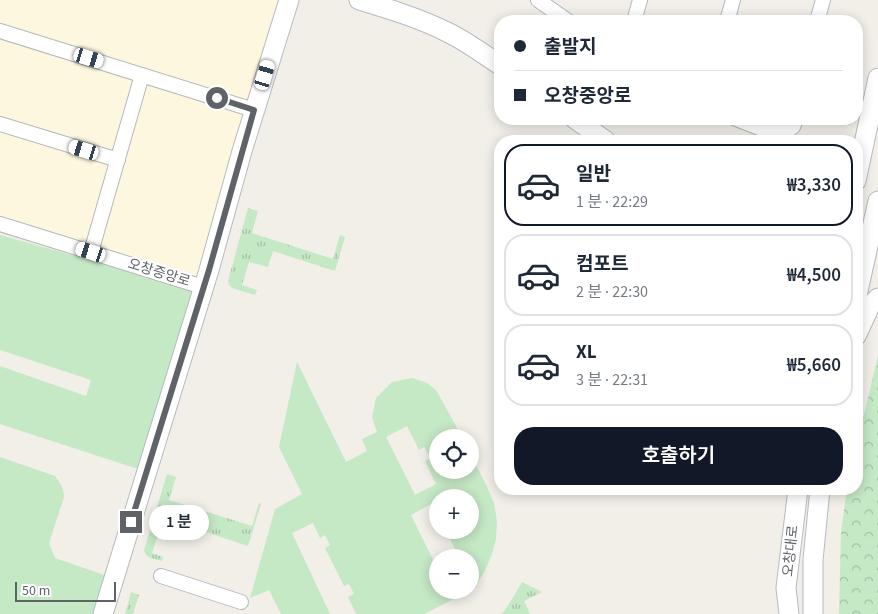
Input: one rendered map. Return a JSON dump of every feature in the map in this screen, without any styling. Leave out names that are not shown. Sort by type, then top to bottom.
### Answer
[{"type":"street","name":"오창중앙로","points":[[103,614],[288,0]]},
{"type":"street","points":[[359,0],[408,16],[447,32],[494,61]]},
{"type":"street","points":[[636,15],[640,0]]},
{"type":"street","points":[[729,15],[733,0]]},
{"type":"street","points":[[819,15],[823,0]]},
{"type":"street","points":[[543,2],[560,15]]},
{"type":"street","points":[[0,31],[254,110]]},
{"type":"street","points":[[91,252],[142,75]]},
{"type":"street","points":[[863,140],[878,78]]},
{"type":"street","points":[[0,124],[118,160]]},
{"type":"street","points":[[583,125],[598,135]]},
{"type":"street","points":[[753,125],[767,130],[785,132],[794,125]]},
{"type":"street","points":[[863,263],[878,201]]},
{"type":"street","name":"오창중앙로","points":[[0,224],[203,287]]},
{"type":"street","points":[[863,321],[870,306],[878,298]]},
{"type":"street","name":"오창대로","points":[[789,614],[786,588],[797,495]]},
{"type":"street","name":"오창대로","points":[[814,614],[812,560],[819,495]]},
{"type":"street","points":[[161,576],[241,602]]},
{"type":"shaded area","points":[[0,0],[289,0],[203,287],[0,225]]},
{"type":"green space","points":[[248,208],[258,211],[252,233],[333,259],[340,235],[345,237],[335,271],[273,251],[268,267],[249,262],[242,285],[257,290],[255,295],[232,288],[228,281]]},
{"type":"green space","points":[[0,235],[115,267],[203,287],[147,472],[0,424],[0,366],[86,396],[91,380],[0,350]]},
{"type":"green space","points":[[878,355],[878,614],[839,614],[841,532],[846,495],[863,495],[863,417]]},
{"type":"green space","points":[[297,362],[346,462],[367,451],[362,439],[377,432],[372,417],[376,398],[392,382],[412,378],[427,383],[436,390],[458,429],[429,429],[429,456],[424,447],[419,450],[407,426],[386,437],[415,495],[436,484],[434,479],[479,479],[479,471],[494,503],[497,521],[496,539],[492,554],[479,580],[479,549],[455,549],[450,539],[479,539],[479,489],[429,489],[429,505],[411,515],[429,552],[429,599],[454,599],[424,614],[356,614],[348,597],[354,594],[349,584],[344,586],[325,548],[330,545],[325,535],[320,538],[313,523],[292,533],[330,614],[281,614],[269,590],[250,598],[275,509],[302,494],[279,447]]},
{"type":"green space","points":[[0,457],[55,476],[59,481],[64,497],[49,543],[55,558],[113,578],[103,614],[0,614]]},
{"type":"green space","points":[[429,459],[429,469],[425,461]]},
{"type":"green space","points":[[167,474],[176,477],[169,500],[252,526],[259,503],[261,504],[248,546],[173,521],[169,532],[160,529],[152,553],[163,557],[162,561],[147,555],[144,550]]},
{"type":"green space","points":[[522,582],[542,592],[524,601],[530,614],[502,614],[511,601]]},
{"type":"green space","points":[[131,592],[139,595],[133,614],[125,614]]},
{"type":"route","points":[[131,522],[209,270],[254,110],[217,98]]}]
